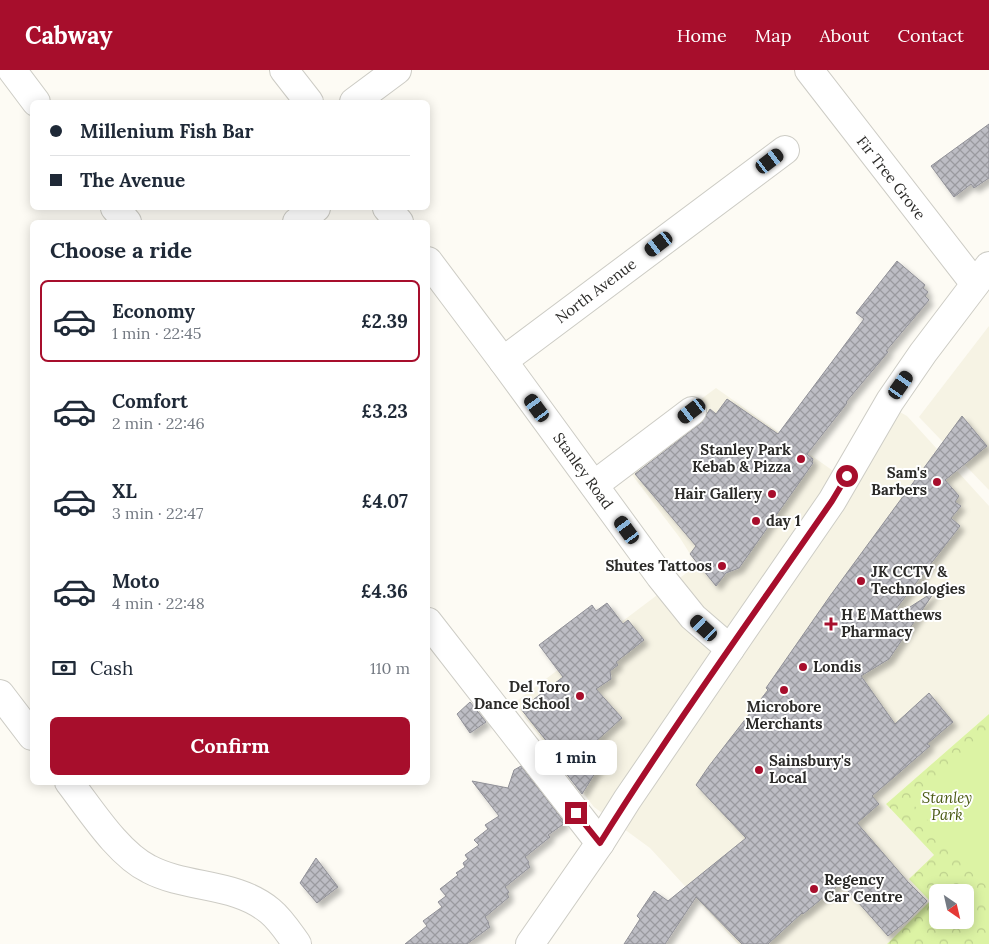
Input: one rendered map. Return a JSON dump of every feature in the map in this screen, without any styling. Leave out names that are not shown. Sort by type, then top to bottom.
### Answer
[{"type":"street","points":[[12,70],[34,100]]},
{"type":"street","points":[[284,70],[307,100]]},
{"type":"street","points":[[357,100],[397,70]]},
{"type":"street","name":"Fir Tree Grove","points":[[809,70],[982,275]]},
{"type":"street","name":"North Avenue","points":[[503,361],[786,150]]},
{"type":"street","points":[[118,210],[125,220]]},
{"type":"street","points":[[300,220],[313,210]]},
{"type":"street","points":[[390,210],[397,220]]},
{"type":"street","name":"Stanley Road","points":[[430,264],[660,576],[693,617],[730,648]]},
{"type":"street","points":[[530,944],[832,501],[890,401],[982,275]]},
{"type":"street","points":[[594,485],[692,411]]},
{"type":"street","points":[[430,625],[600,843]]},
{"type":"street","points":[[0,694],[30,733]]},
{"type":"street","points":[[71,785],[122,849],[147,868],[176,880],[230,890],[260,904],[272,913],[296,944]]},
{"type":"shaded area","points":[[989,326],[989,490],[919,417]]},
{"type":"shaded area","points":[[716,388],[853,485],[898,411],[907,416],[989,506],[989,714],[886,804],[934,855],[931,884],[929,884],[929,901],[887,944],[738,944],[650,848],[594,807],[514,703],[697,565],[680,538],[620,459]]},
{"type":"green space","name":"Stanley Park","points":[[989,714],[989,944],[887,944],[929,902],[929,929],[974,929],[974,884],[929,884],[929,900],[909,879],[934,855],[886,804]]},
{"type":"green space","points":[[989,733],[989,887],[911,802]]},
{"type":"building","points":[[989,124],[989,178],[974,188],[971,184],[954,197],[931,166]]},
{"type":"building","points":[[897,261],[925,285],[923,288],[928,292],[925,296],[929,300],[886,351],[888,352],[846,402],[807,454],[813,459],[813,463],[739,568],[726,573],[716,586],[690,554],[696,546],[635,474],[701,423],[710,409],[716,414],[727,399],[778,434],[864,319],[856,313]]},
{"type":"building","points":[[962,416],[987,446],[945,480],[959,496],[955,502],[961,506],[951,518],[960,526],[885,623],[935,591],[889,659],[861,676],[895,724],[929,693],[953,722],[927,744],[930,746],[872,796],[879,804],[857,823],[927,901],[907,921],[888,936],[841,883],[802,913],[768,944],[742,944],[696,897],[665,944],[624,944],[640,919],[637,916],[654,891],[668,901],[746,838],[696,785],[768,690],[766,688],[830,596]]},
{"type":"building","points":[[607,603],[623,624],[628,620],[644,640],[616,662],[618,665],[610,671],[611,679],[596,689],[622,718],[594,743],[605,757],[582,794],[548,750],[552,748],[521,709],[563,677],[539,645],[592,605],[596,611]]},
{"type":"building","points":[[470,702],[486,722],[470,733],[457,714]]},
{"type":"building","points":[[521,766],[565,823],[548,835],[550,837],[525,857],[530,867],[505,887],[509,892],[507,894],[509,897],[485,917],[490,927],[467,944],[405,944],[427,926],[423,921],[442,907],[438,902],[446,896],[440,889],[465,867],[463,863],[468,859],[465,855],[479,845],[474,840],[488,829],[485,825],[499,816],[472,781],[508,788],[514,770]]},
{"type":"building","points":[[316,858],[338,887],[317,903],[300,883]]},
{"type":"place","name":"Stanley Park Kebab & Pizza","points":[[801,459]]},
{"type":"place","name":"Sam's Barbers","points":[[937,482]]},
{"type":"place","name":"Hair Gallery","points":[[772,494]]},
{"type":"place","name":"day 1","points":[[756,521]]},
{"type":"place","name":"Shutes Tattoos","points":[[722,566]]},
{"type":"place","name":"JK CCTV & Technologies","points":[[861,581]]},
{"type":"place","name":"H E Matthews Pharmacy","points":[[831,624]]},
{"type":"place","name":"Londis","points":[[803,667]]},
{"type":"place","name":"Microbore Merchants","points":[[784,690]]},
{"type":"place","name":"Del Toro Dance School","points":[[580,696]]},
{"type":"place","name":"Sainsbury's Local","points":[[759,770]]},
{"type":"place","name":"Regency Car Centre","points":[[814,889]]},
{"type":"route","points":[[576,813],[600,843],[627,800],[832,501],[847,476]]}]
